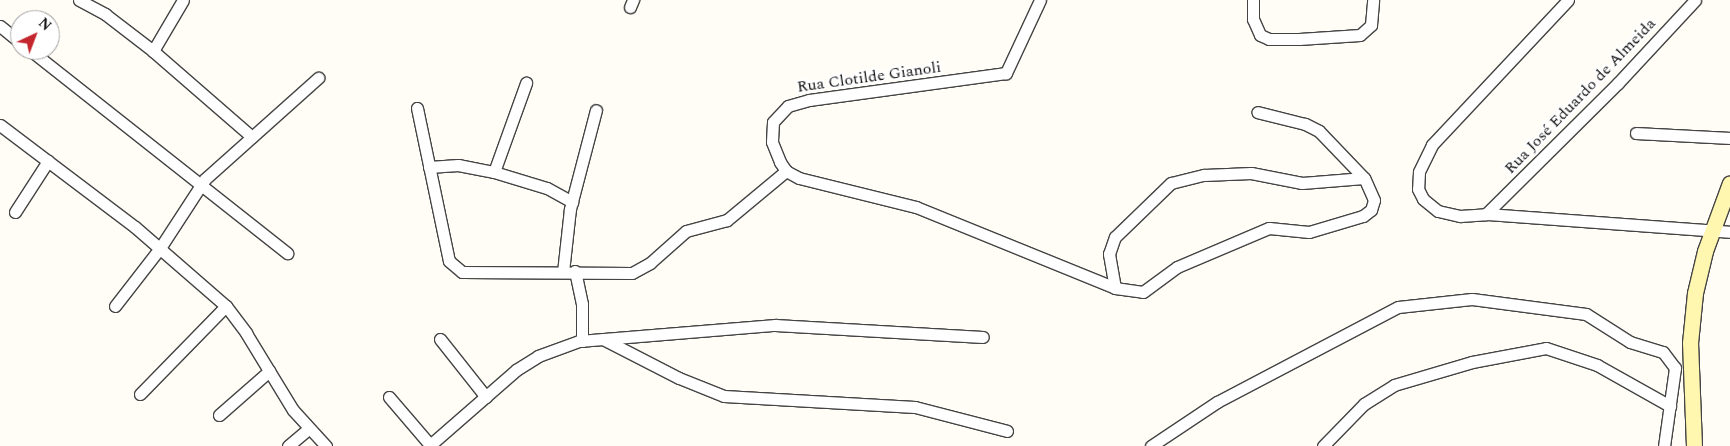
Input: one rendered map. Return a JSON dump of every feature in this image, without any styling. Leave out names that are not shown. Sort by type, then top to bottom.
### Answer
[{"type":"street","points":[[79,0],[105,14],[153,52],[252,137]]},
{"type":"street","points":[[153,52],[183,0]]},
{"type":"street","name":"Rua Clotilde Gianoli","points":[[786,171],[772,142],[774,122],[788,106],[809,100],[1002,76],[1012,65],[1040,0]]},
{"type":"street","points":[[1253,0],[1253,19],[1260,35],[1270,39],[1299,39],[1360,35],[1371,25],[1373,0]]},
{"type":"street","points":[[1568,0],[1438,138],[1421,164],[1418,189],[1430,207],[1460,216],[1486,214],[1730,232]]},
{"type":"street","name":"Rua José Eduardo de Almeida","points":[[1486,214],[1618,83],[1696,0]]},
{"type":"street","points":[[0,26],[10,34]]},
{"type":"street","points":[[43,60],[286,253]]},
{"type":"street","points":[[115,306],[160,248],[202,185],[318,78]]},
{"type":"street","points":[[494,172],[526,83]]},
{"type":"street","points":[[417,108],[449,261],[457,271],[575,271],[621,275],[640,270],[686,231],[727,220],[786,171],[799,178],[916,207],[1115,288],[1143,292],[1177,267],[1269,228],[1309,232],[1363,216],[1374,204],[1364,178],[1320,131],[1305,124],[1257,112]]},
{"type":"street","points":[[563,272],[572,202],[596,110]]},
{"type":"street","points":[[0,125],[160,248],[226,306],[308,429],[326,446]]},
{"type":"street","points":[[1636,133],[1730,138]]},
{"type":"street","points":[[15,212],[48,161]]},
{"type":"street","points":[[429,168],[458,165],[494,172],[547,188],[572,202]]},
{"type":"street","points":[[1115,288],[1110,263],[1111,245],[1155,195],[1171,183],[1204,175],[1251,173],[1302,183],[1364,178]]},
{"type":"street","points":[[1694,446],[1690,342],[1698,277],[1712,231],[1730,184]]},
{"type":"street","points":[[575,271],[582,304],[582,341]]},
{"type":"street","points":[[1151,446],[1216,402],[1398,307],[1472,299],[1586,314],[1630,342],[1663,352],[1675,368],[1664,446]]},
{"type":"street","points":[[140,394],[226,306]]},
{"type":"street","points":[[389,397],[430,446],[486,397],[538,356],[582,341],[775,325],[983,337]]},
{"type":"street","points":[[602,338],[680,378],[724,396],[915,407],[1007,431]]},
{"type":"street","points":[[440,339],[486,397]]},
{"type":"street","points":[[1323,446],[1364,404],[1394,385],[1472,362],[1546,348],[1596,365],[1670,406]]},
{"type":"street","points":[[218,415],[269,371]]},
{"type":"street","points":[[288,446],[308,429]]}]
